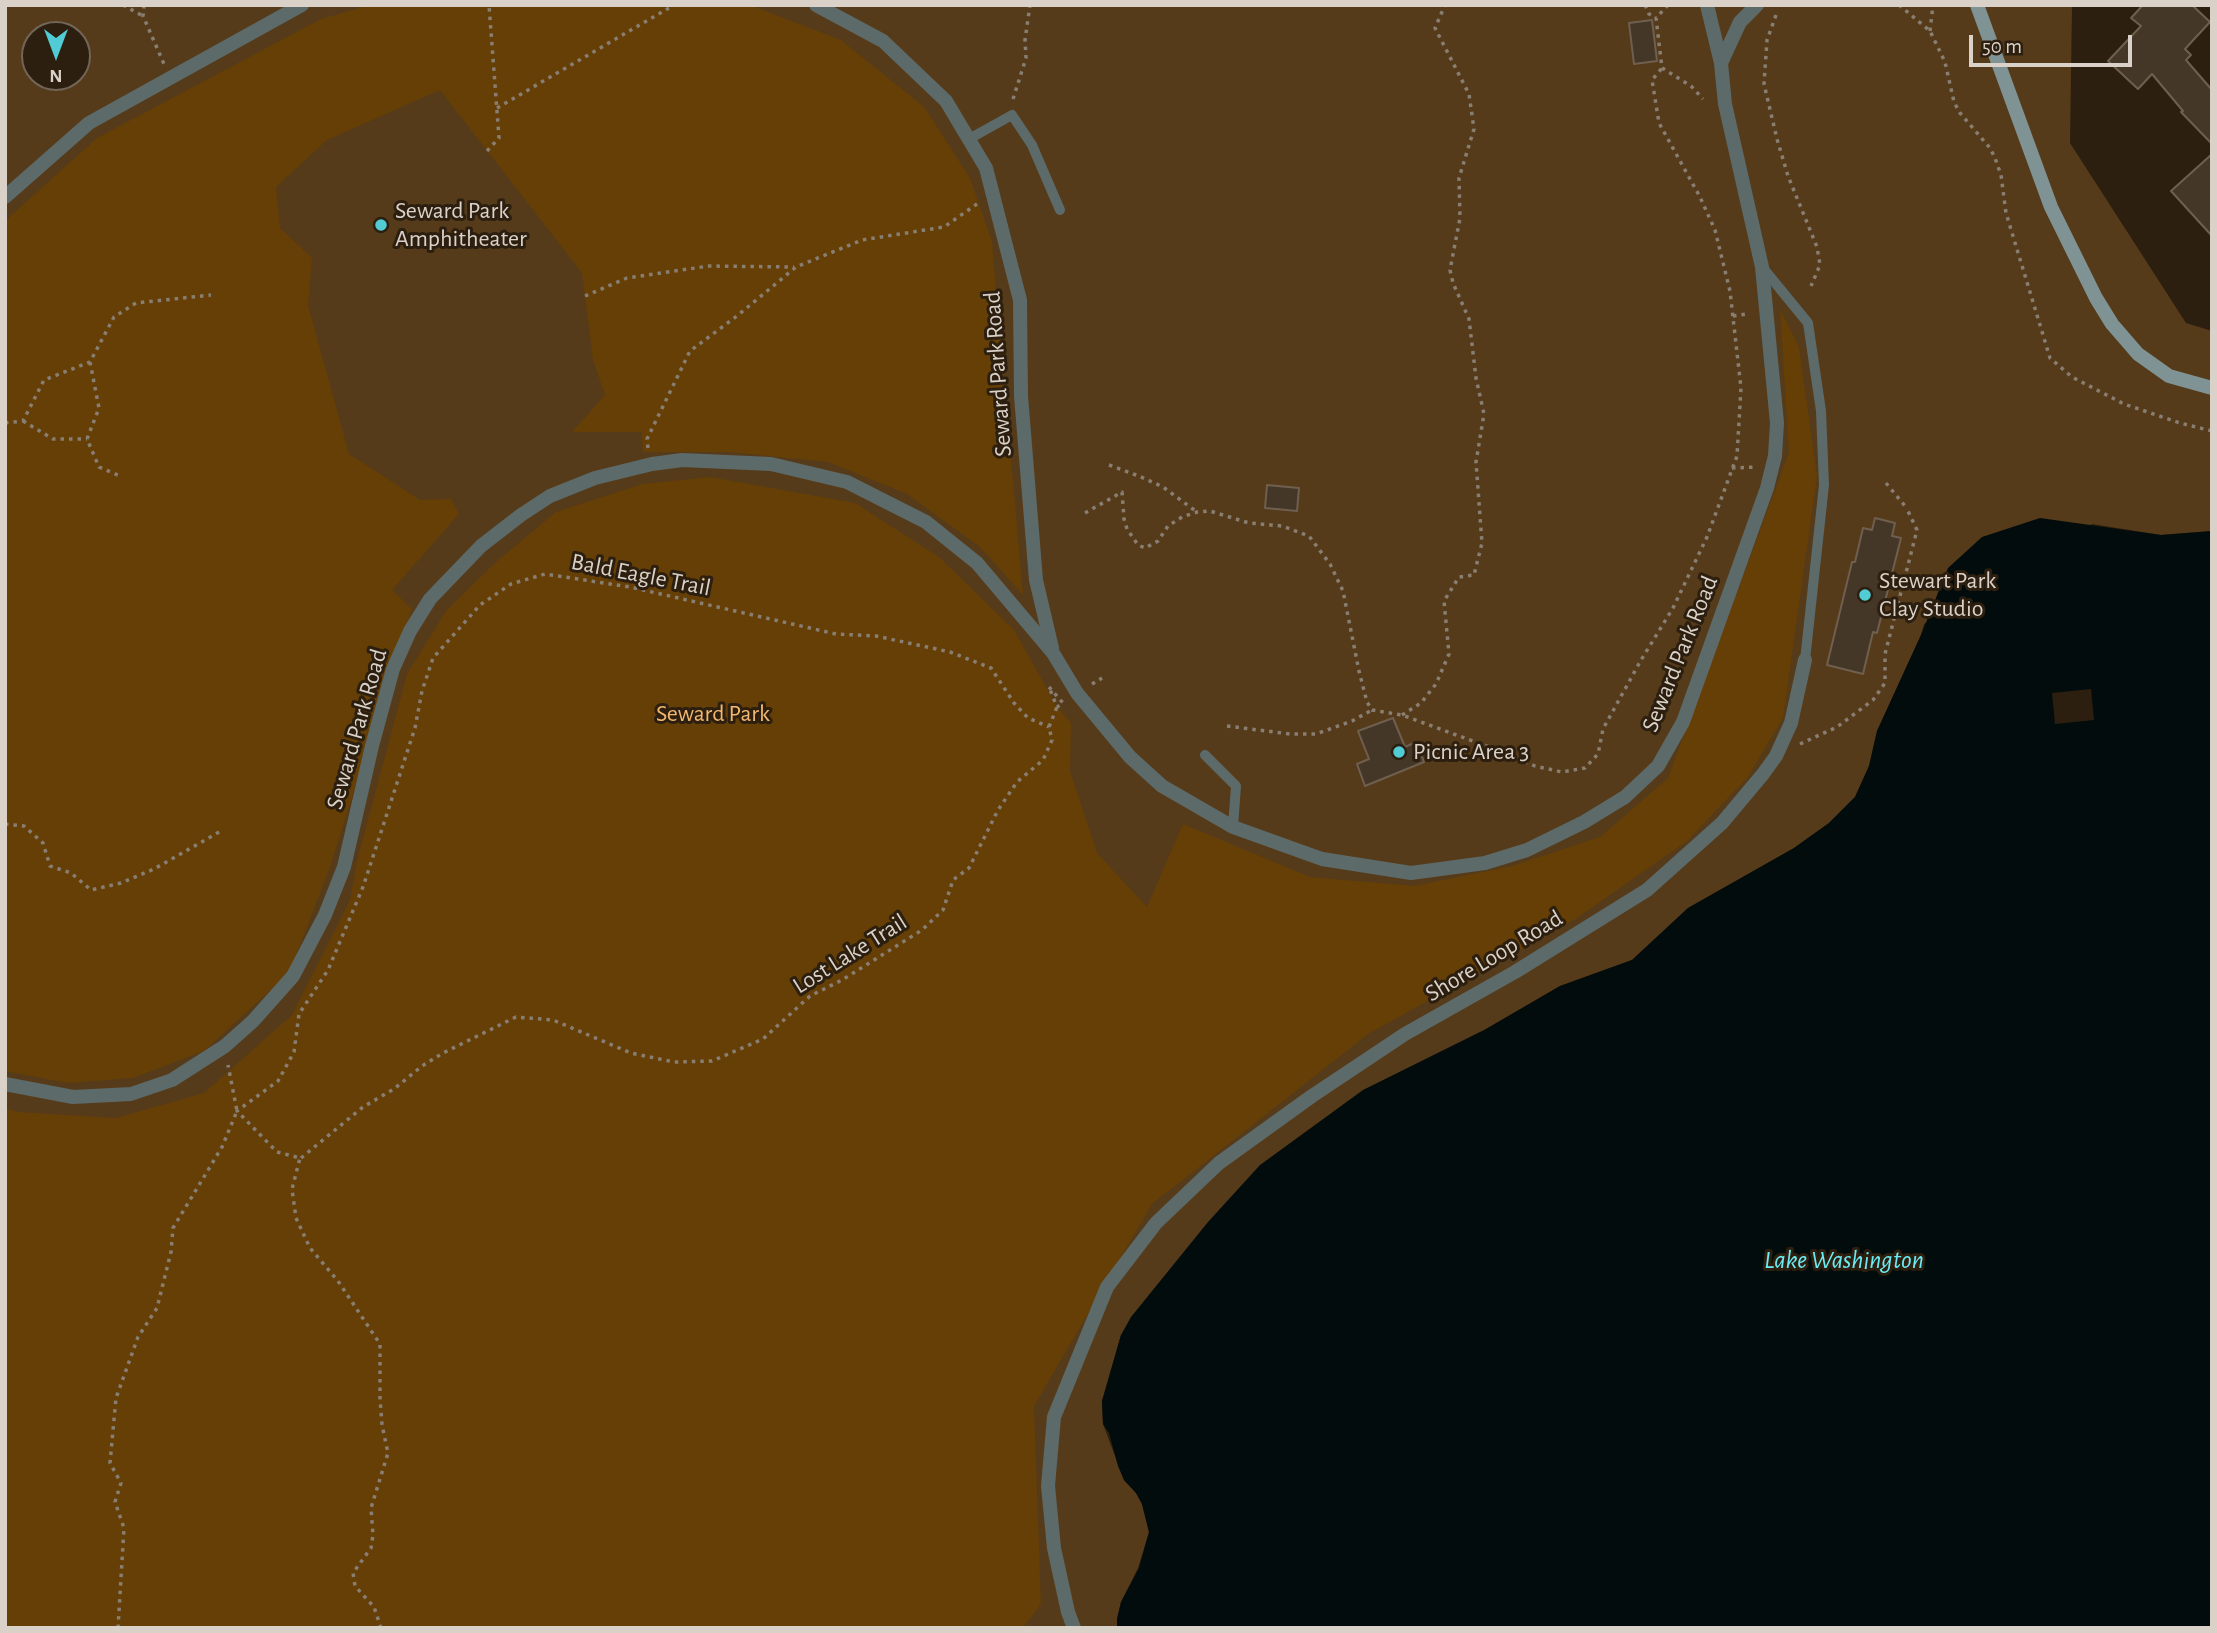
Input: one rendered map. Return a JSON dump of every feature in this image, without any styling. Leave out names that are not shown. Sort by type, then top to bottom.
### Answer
[{"type":"main road","points":[[1977,5],[2051,207],[2096,298],[2112,324],[2138,354],[2169,376],[2212,388]]},
{"type":"street","points":[[5,197],[89,123],[302,5]]},
{"type":"street","name":"Seward Park Road","points":[[816,5],[883,41],[946,100],[986,168],[1020,300],[1021,396],[1036,580],[1053,653]]},
{"type":"street","name":"Seward Park Road","points":[[5,1084],[73,1097],[131,1094],[172,1080],[225,1046],[253,1021],[293,976],[325,915],[344,867],[393,669],[410,631],[430,599],[481,546],[550,496],[595,478],[652,464],[682,460],[760,463],[847,482],[926,522],[977,563],[1053,653],[1077,693],[1130,757],[1162,786],[1233,827],[1322,859],[1412,873],[1485,863],[1527,850],[1625,797],[1658,766],[1683,722],[1767,488],[1775,456],[1777,423],[1762,267],[1707,5]]},
{"type":"street","points":[[1721,63],[1740,22],[1757,5]]},
{"type":"street","name":"Shore Loop Road","points":[[1074,1628],[1054,1548],[1048,1486],[1054,1417],[1107,1287],[1156,1223],[1219,1163],[1405,1034],[1514,972],[1647,890],[1722,823],[1776,756],[1791,723],[1805,660]]},
{"type":"lane","points":[[969,139],[1012,115],[1032,145],[1060,210]]},
{"type":"lane","name":"Shore Loop Road","points":[[1762,267],[1808,323],[1821,411],[1824,485],[1805,660]]},
{"type":"lane","points":[[1205,755],[1236,786],[1233,827]]},
{"type":"path","points":[[123,5],[143,16]]},
{"type":"path","points":[[144,5],[143,16],[170,78]]},
{"type":"path","points":[[487,151],[499,138],[489,5]]},
{"type":"path","points":[[497,108],[674,5]]},
{"type":"path","points":[[1012,115],[1012,104],[1026,58],[1025,40],[1030,5]]},
{"type":"path","points":[[1402,715],[1421,703],[1436,684],[1449,654],[1444,601],[1459,577],[1474,575],[1482,543],[1476,462],[1484,414],[1476,378],[1469,319],[1450,270],[1460,218],[1459,178],[1474,129],[1469,94],[1435,28],[1445,5]]},
{"type":"path","points":[[1646,5],[1649,14],[1656,18]]},
{"type":"path","points":[[1227,726],[1290,734],[1316,734],[1373,710],[1402,715],[1535,766],[1562,772],[1585,768],[1598,754],[1603,729],[1673,608],[1707,537],[1737,456],[1741,388],[1730,291],[1715,230],[1660,123],[1652,79],[1662,68],[1656,18],[1668,5]]},
{"type":"path","points":[[1899,5],[1930,31],[1945,62],[1954,102],[1995,158],[2001,175],[2006,213],[2050,358],[2072,377],[2124,404],[2180,423],[2212,430]]},
{"type":"path","points":[[1930,31],[1933,5]]},
{"type":"path","points":[[1776,15],[1767,40],[1765,84],[1788,176],[1817,247],[1820,265],[1811,286]]},
{"type":"path","points":[[1662,68],[1691,86],[1703,99]]},
{"type":"path","points":[[652,464],[647,439],[690,351],[796,267],[862,240],[944,227],[986,198],[994,197]]},
{"type":"path","points":[[585,296],[627,278],[709,266],[796,267]]},
{"type":"path","points":[[120,476],[99,467],[87,439],[99,408],[90,362],[114,317],[136,303],[211,295]]},
{"type":"path","points":[[1733,316],[1746,314]]},
{"type":"path","points":[[23,421],[44,380],[90,362]]},
{"type":"path","points":[[5,423],[23,421],[53,439],[87,439]]},
{"type":"path","points":[[1109,465],[1163,487],[1197,512]]},
{"type":"path","points":[[1776,756],[1837,727],[1873,700],[1885,683],[1885,654],[1917,530],[1906,507],[1886,484]]},
{"type":"path","points":[[1085,513],[1122,492],[1124,519],[1128,530],[1138,545],[1145,548],[1158,541],[1168,526],[1182,517],[1210,511],[1249,523],[1282,526],[1310,536],[1330,564],[1343,592],[1359,671],[1367,702],[1373,710]]},
{"type":"path","name":"Bald Eagle Trail","points":[[237,1111],[278,1081],[294,1052],[299,1014],[328,970],[363,887],[415,728],[422,691],[433,659],[480,605],[511,584],[545,574],[630,587],[836,634],[876,636],[950,652],[991,668],[1014,703],[1028,718],[1049,727]]},
{"type":"path","points":[[1092,684],[1102,678]]},
{"type":"path","name":"Lost Lake Trail","points":[[300,1158],[363,1107],[409,1079],[422,1066],[516,1017],[553,1020],[631,1053],[674,1062],[712,1061],[763,1039],[810,996],[842,980],[922,930],[943,910],[953,880],[968,867],[998,810],[1017,782],[1043,760],[1052,740],[1049,727],[1057,707],[1063,703],[1049,687],[1057,707]]},
{"type":"path","points":[[5,824],[24,826],[43,843],[50,866],[71,873],[91,890],[121,883],[154,869],[221,831]]},
{"type":"path","points":[[118,1628],[124,1528],[115,1502],[121,1483],[110,1463],[116,1398],[138,1337],[157,1308],[171,1252],[173,1228],[222,1147],[237,1111],[225,1046]]},
{"type":"path","points":[[237,1111],[277,1152],[300,1158],[292,1189],[296,1218],[310,1248],[338,1281],[380,1344],[380,1398],[388,1453],[370,1508],[373,1535],[370,1548],[353,1573],[355,1586],[374,1607],[381,1628]]},
{"type":"green space","name":"Seward Park","points":[[5,5],[2072,5],[2070,143],[2186,323],[2212,331],[2212,531],[2161,535],[2092,524],[1924,624],[1877,731],[1869,766],[1855,797],[1829,823],[1794,848],[1688,908],[1632,960],[1560,986],[1486,1029],[1121,1335],[1102,1401],[1103,1424],[1124,1480],[1142,1504],[1149,1532],[1138,1568],[1121,1602],[1117,1628],[5,1628]]},
{"type":"green space","points":[[370,5],[750,5],[841,40],[924,107],[970,178],[992,242],[1023,595],[980,547],[907,494],[828,462],[729,452],[643,452],[641,432],[572,432],[605,395],[593,360],[582,273],[440,90],[327,140],[276,187],[280,228],[312,258],[308,305],[349,454],[420,500],[451,499],[459,514],[392,590],[412,609],[329,870],[289,973],[204,1051],[133,1078],[68,1083],[5,1071],[5,221],[97,138],[321,19]]},
{"type":"green space","points":[[1780,309],[1799,347],[1817,476],[1783,718],[1747,778],[1687,841],[1574,920],[1368,1034],[1152,1204],[1034,1406],[1041,1604],[1023,1628],[5,1628],[5,1108],[18,1112],[116,1118],[204,1093],[292,1015],[350,900],[357,861],[407,674],[446,611],[496,562],[556,512],[642,484],[710,477],[855,503],[939,557],[1014,630],[1057,707],[1071,723],[1070,771],[1097,853],[1147,907],[1183,824],[1310,877],[1414,886],[1512,866],[1600,837],[1668,778],[1789,453]]},
{"type":"water","name":"Lake Washington","points":[[2040,518],[2161,535],[2212,531],[2212,1628],[1117,1628],[1121,1602],[1139,1568],[1149,1532],[1142,1504],[1124,1480],[1118,1466],[1109,1433],[1103,1424],[1102,1401],[1121,1335],[1131,1317],[1208,1222],[1260,1165],[1363,1090],[1486,1029],[1560,986],[1632,960],[1688,908],[1794,848],[1829,823],[1855,797],[1869,766],[1877,731],[1948,568],[1982,537]]},
{"type":"pier","points":[[2091,689],[2094,720],[2055,724],[2052,693]]},
{"type":"building","points":[[2143,5],[2192,5],[2210,22],[2185,49],[2191,55],[2186,60],[2212,90],[2212,144],[2181,112],[2183,111],[2152,74],[2138,89],[2108,61],[2141,26],[2131,18]]},
{"type":"building","points":[[1652,20],[1657,61],[1634,64],[1629,23]]},
{"type":"building","points":[[2212,154],[2212,236],[2171,191]]},
{"type":"building","points":[[1267,485],[1299,488],[1297,511],[1265,508]]},
{"type":"building","name":"Stewart Park Clay Studio","points":[[1875,518],[1895,523],[1892,536],[1901,538],[1877,633],[1873,632],[1863,674],[1827,665],[1863,528],[1872,530]]},
{"type":"building","name":"Picnic Area 3","points":[[1393,718],[1405,747],[1416,742],[1424,762],[1365,786],[1357,764],[1369,759],[1358,731]]},
{"type":"place","name":"Seward Park Amphitheater","points":[[381,225]]},
{"type":"place","name":"Stewart Park Clay Studio","points":[[1865,595]]},
{"type":"place","name":"Picnic Area 3","points":[[1399,752]]}]
